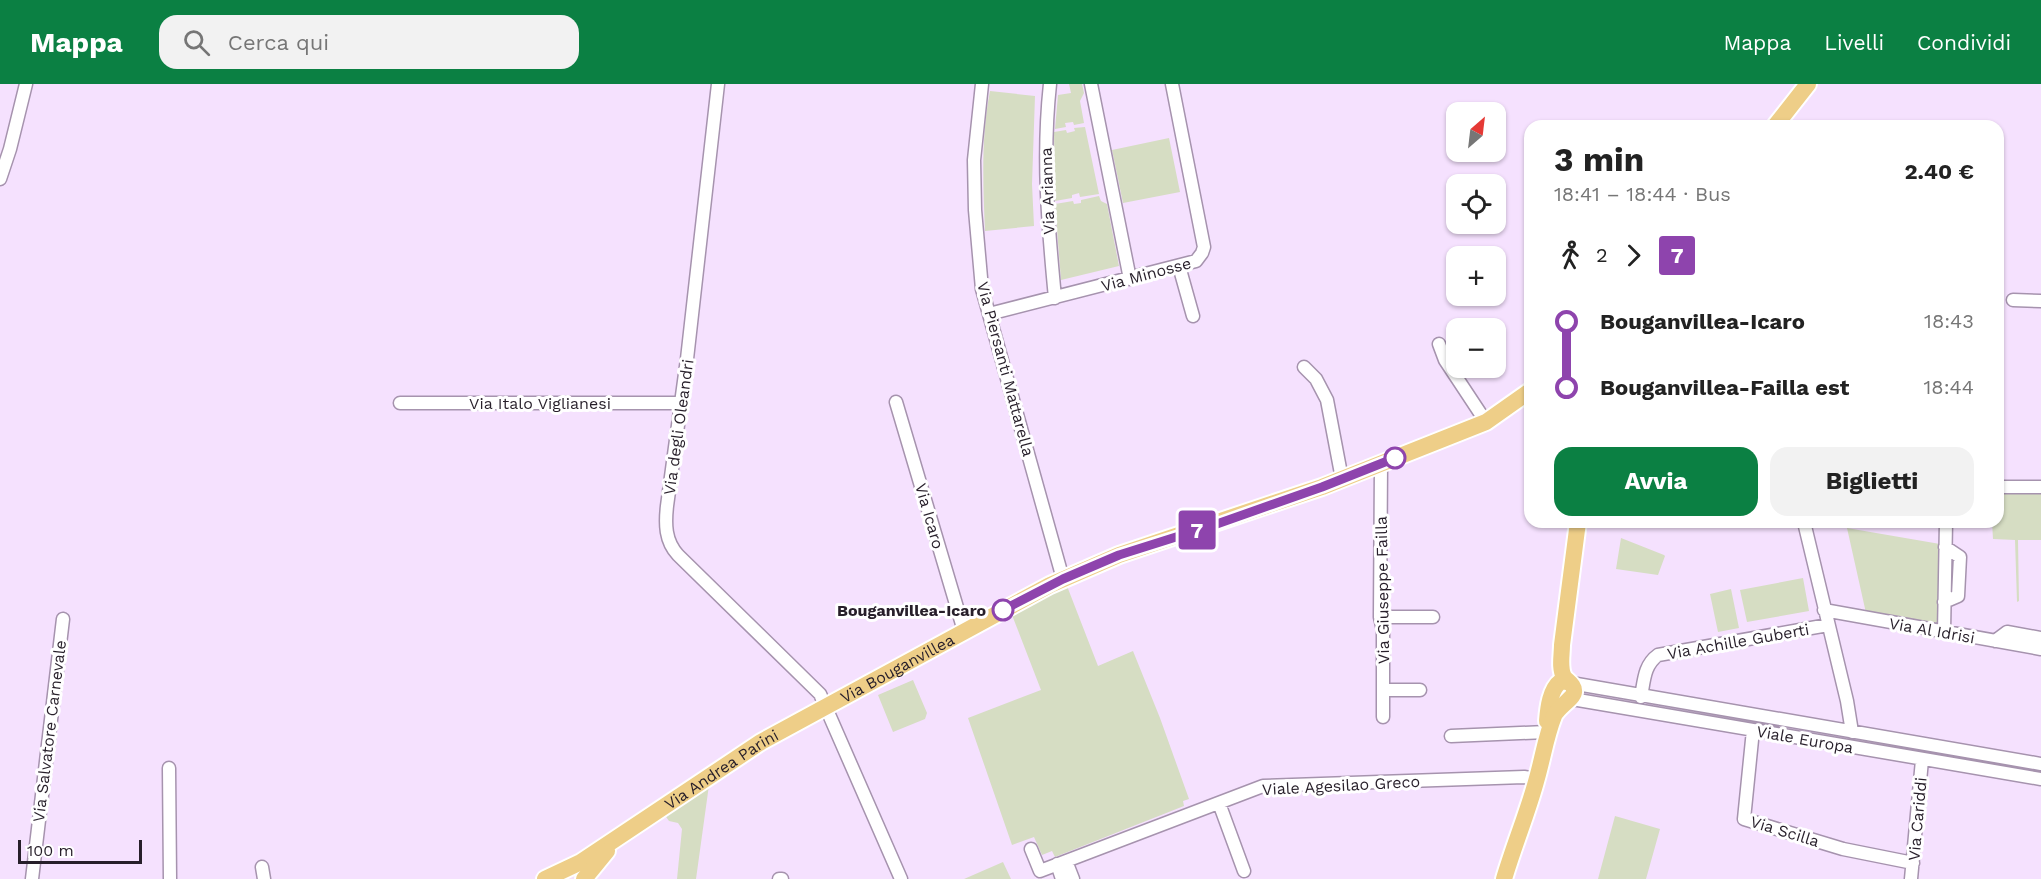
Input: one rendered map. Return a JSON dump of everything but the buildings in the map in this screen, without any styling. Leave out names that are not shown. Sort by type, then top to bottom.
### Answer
[{"type":"main road","points":[[1780,120],[1808,84]]},
{"type":"main road","name":"Via Bouganvillea","points":[[826,706],[1063,579],[1119,555],[1214,525],[1486,422],[1524,395]]},
{"type":"main road","points":[[1504,876],[1537,779],[1546,736],[1564,690],[1562,645],[1577,528]]},
{"type":"main road","name":"Via Andrea Parini","points":[[620,837],[761,742],[826,706]]},
{"type":"main road","points":[[545,879],[581,862],[620,837]]},
{"type":"main road","points":[[584,879],[620,837]]},
{"type":"street","points":[[0,179],[10,150],[26,84]]},
{"type":"street","name":"Via degli Oleandri","points":[[718,84],[665,523],[671,546],[820,694],[831,724],[901,879]]},
{"type":"street","name":"Via Piersanti Mattarella","points":[[982,84],[974,159],[975,210],[982,289],[1063,579]]},
{"type":"street","name":"Via Arianna","points":[[1050,84],[1045,138],[1046,194],[1055,297]]},
{"type":"street","points":[[1091,84],[1130,279]]},
{"type":"street","name":"Via Minosse","points":[[989,314],[1179,266],[1199,258],[1204,247],[1172,84]]},
{"type":"street","points":[[1179,266],[1194,316]]},
{"type":"street","points":[[2013,300],[2041,301]]},
{"type":"street","points":[[1439,344],[1445,360],[1486,422]]},
{"type":"street","points":[[1304,367],[1316,379],[1327,400],[1342,478]]},
{"type":"street","name":"Via Icaro","points":[[896,402],[964,631]]},
{"type":"street","name":"Via Italo Viglianesi","points":[[400,403],[681,403]]},
{"type":"street","name":"Via Giuseppe Failla","points":[[1381,463],[1380,617],[1383,630],[1383,717]]},
{"type":"street","points":[[2004,488],[2041,488]]},
{"type":"street","points":[[1805,528],[1847,701],[1852,732]]},
{"type":"street","points":[[1944,632],[1946,528]]},
{"type":"street","name":"Via Al Idrisi","points":[[1824,610],[2041,649]]},
{"type":"street","points":[[1380,617],[1433,617]]},
{"type":"street","name":"Via Salvatore Carnevale","points":[[32,879],[63,619]]},
{"type":"street","name":"Via Achille Guberti","points":[[1641,697],[1650,660],[1658,656],[1828,625]]},
{"type":"street","points":[[1995,641],[2007,632],[2041,638]]},
{"type":"street","points":[[1383,690],[1420,690]]},
{"type":"street","name":"Viale Europa","points":[[1564,690],[1641,697],[2041,764]]},
{"type":"street","name":"Viale Europa","points":[[1564,690],[1753,730],[2041,779]]},
{"type":"street","name":"Via Scilla","points":[[1753,730],[1744,819],[1843,849],[1913,863]]},
{"type":"street","points":[[1451,736],[1546,736]]},
{"type":"street","name":"Via Cariddi","points":[[1911,879],[1923,760]]},
{"type":"street","points":[[169,768],[170,879]]},
{"type":"street","name":"Viale Agesilao Greco","points":[[1062,862],[1263,786],[1524,777],[1537,779]]},
{"type":"street","points":[[1219,802],[1244,871]]},
{"type":"street","points":[[1031,849],[1040,871],[1062,862]]},
{"type":"street","points":[[1062,862],[1062,879]]},
{"type":"street","points":[[1062,862],[1073,879]]},
{"type":"green space","points":[[1069,84],[1082,84],[1084,93],[1080,101],[1084,123],[1074,125],[1073,122],[1065,123],[1066,127],[1055,129],[1058,95],[1071,93]]},
{"type":"green space","points":[[990,91],[1035,96],[1032,184],[1034,226],[985,231],[984,143]]},
{"type":"green space","points":[[1085,127],[1099,194],[1080,197],[1079,193],[1072,195],[1072,198],[1055,201],[1054,132],[1066,130],[1067,133],[1075,131],[1074,128]]},
{"type":"green space","points":[[1169,138],[1180,192],[1123,203],[1112,150]]},
{"type":"green space","points":[[1099,196],[1101,201],[1107,204],[1119,266],[1061,280],[1055,204],[1073,201],[1074,204],[1081,203],[1081,200]]},
{"type":"green space","points":[[2041,493],[2041,540],[2018,540],[2019,601],[2017,602],[2015,540],[1993,539],[1992,528],[2004,528],[2004,494]]},
{"type":"green space","points":[[1847,528],[1940,544],[1938,625],[1866,613]]},
{"type":"green space","points":[[1621,538],[1665,556],[1658,575],[1616,569]]},
{"type":"green space","points":[[1803,578],[1809,611],[1747,622],[1740,590]]},
{"type":"green space","points":[[1067,586],[1098,666],[1133,651],[1189,799],[1183,801],[1184,806],[1055,857],[1052,851],[1042,855],[1034,837],[1012,845],[968,718],[1041,690],[1012,615]]},
{"type":"green space","points":[[1731,589],[1739,628],[1718,632],[1710,594]]},
{"type":"green space","points":[[913,680],[927,713],[925,719],[893,732],[878,695]]},
{"type":"green space","points":[[709,785],[696,879],[677,879],[682,829],[678,823],[669,821],[664,814]]},
{"type":"green space","points":[[1615,816],[1660,829],[1646,879],[1598,879]]},
{"type":"green space","points":[[1003,862],[1011,879],[964,879]]},
{"type":"bus line","name":"7","points":[[1003,610],[1063,579],[1119,555],[1214,525],[1322,487],[1395,458]]},
{"type":"place","name":"Bouganvillea-Icaro","points":[[1003,610]]}]
